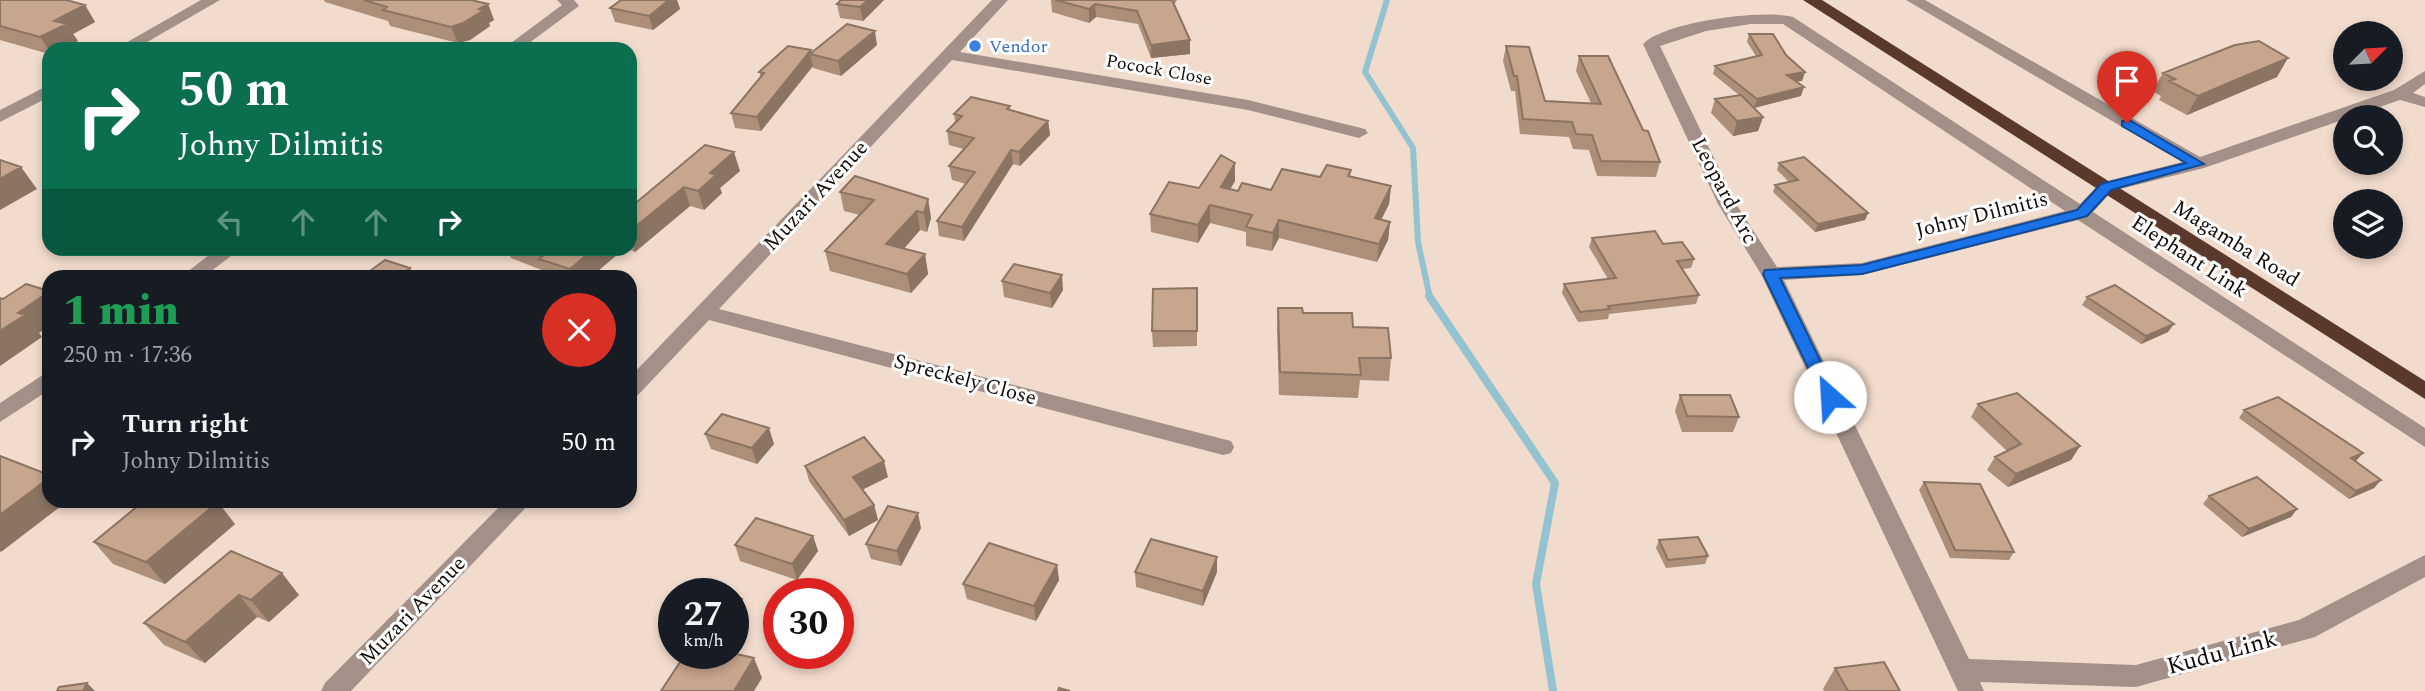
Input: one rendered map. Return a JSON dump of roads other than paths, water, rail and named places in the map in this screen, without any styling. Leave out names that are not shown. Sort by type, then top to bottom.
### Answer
[{"type":"highway","name":"Magamba Road","points":[[1811,0],[2425,391]]},
{"type":"street","points":[[136,42],[212,0]]},
{"type":"street","points":[[522,42],[571,6],[565,0]]},
{"type":"street","name":"Muzari Avenue","points":[[637,383],[1000,0]]},
{"type":"street","points":[[1914,0],[2198,164]]},
{"type":"street","name":"Leopard Arc","points":[[1787,20],[1754,17],[1700,26],[1651,44],[1727,204],[1771,274],[1966,680]]},
{"type":"street","name":"Elephant Link","points":[[1787,20],[2425,439]]},
{"type":"street","name":"Pocock Close","points":[[950,55],[1248,105],[1359,133]]},
{"type":"street","points":[[2106,187],[2198,164],[2400,94],[2425,76]]},
{"type":"street","points":[[0,117],[42,94]]},
{"type":"street","points":[[2400,94],[2425,102]]},
{"type":"street","name":"Johny Dilmitis","points":[[1771,274],[1862,269],[2082,213],[2106,187]]},
{"type":"street","points":[[201,270],[221,256]]},
{"type":"street","name":"Spreckely Close","points":[[706,312],[1223,447]]},
{"type":"street","points":[[0,414],[42,384]]},
{"type":"street","name":"Muzari Avenue","points":[[334,691],[513,508]]},
{"type":"street","name":"Kudu Link","points":[[1966,680],[2136,676],[2306,629],[2425,565]]},
{"type":"waterway","points":[[1387,0],[1365,72],[1413,148],[1418,242],[1430,297]]},
{"type":"waterway","points":[[1430,297],[1555,483],[1536,584],[1553,691]]},
{"type":"place","name":"Vendor","points":[[975,46]]}]
